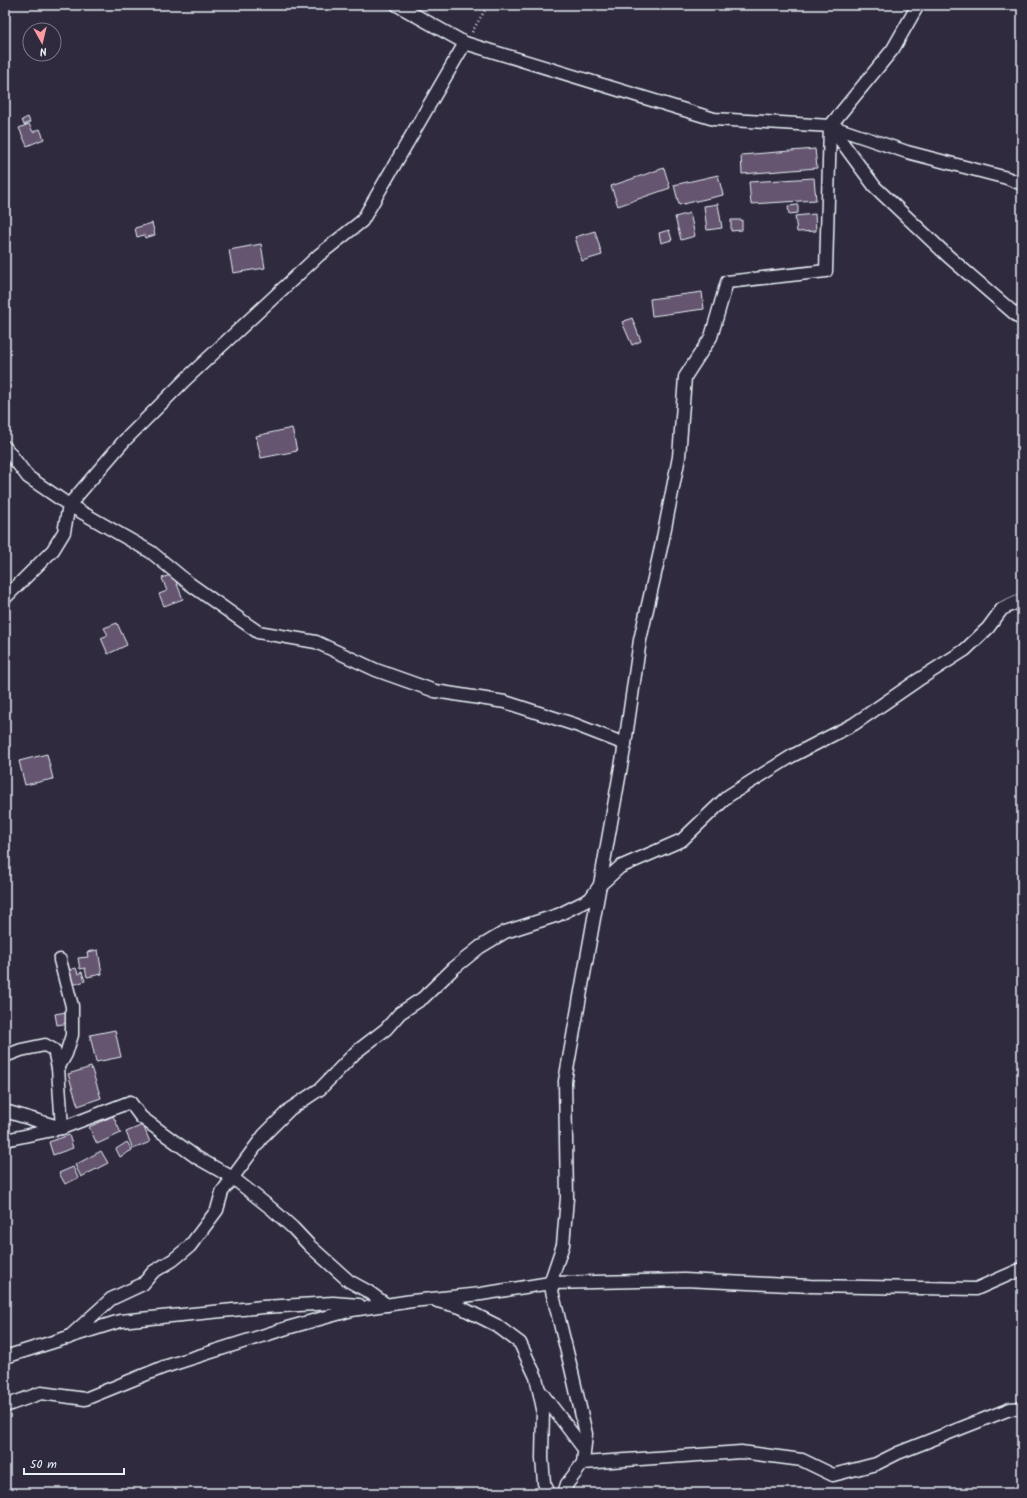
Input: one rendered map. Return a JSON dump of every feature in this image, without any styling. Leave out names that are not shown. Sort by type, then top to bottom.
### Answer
[{"type":"street","points":[[397,5],[466,43],[714,119],[830,126],[907,152],[1007,178],[1022,184]]},
{"type":"street","points":[[564,1493],[567,1484],[583,1463],[586,1434],[550,1283],[563,1245],[567,1198],[565,1081],[625,744],[640,640],[662,543],[679,457],[685,377],[711,337],[727,282],[826,270],[830,126],[893,49],[918,5]]},
{"type":"street","points":[[5,598],[53,550],[64,532],[69,506],[124,441],[187,378],[319,255],[362,221],[466,43]]},
{"type":"street","points":[[830,126],[875,187],[949,256],[1022,320]]},
{"type":"street","points":[[5,447],[28,477],[69,506],[151,552],[190,584],[258,632],[316,642],[376,670],[435,691],[505,702],[576,725],[625,744]]},
{"type":"street","points":[[68,1338],[111,1299],[142,1284],[153,1272],[174,1260],[190,1246],[217,1210],[222,1192],[264,1135],[290,1109],[320,1089],[356,1052],[386,1029],[400,1013],[423,998],[454,968],[480,948],[505,932],[558,915],[590,899],[600,885],[620,867],[682,840],[728,796],[792,756],[854,724],[965,650],[988,628],[1002,609],[1022,600]]},
{"type":"street","points":[[58,1068],[66,1054],[72,1035],[72,1006],[60,960]]},
{"type":"street","points":[[5,1056],[45,1044],[54,1050],[58,1068],[62,1128]]},
{"type":"street","points":[[5,1140],[62,1128],[130,1102],[141,1117],[196,1157],[233,1178],[272,1209],[315,1251],[349,1281],[369,1292],[382,1306]]},
{"type":"street","points":[[5,1111],[62,1128]]},
{"type":"street","points":[[5,1406],[41,1393],[86,1399],[164,1367],[287,1328],[352,1310],[428,1299],[481,1294],[550,1283],[684,1280],[810,1286],[976,1289],[1022,1269]]},
{"type":"street","points":[[428,1299],[460,1307],[496,1325],[520,1343],[536,1376],[543,1409],[542,1458],[544,1483],[549,1493]]},
{"type":"street","points":[[5,1358],[120,1321],[262,1307],[334,1303],[382,1306]]},
{"type":"street","points":[[538,1388],[584,1449]]},
{"type":"street","points":[[583,1463],[741,1452],[802,1460],[833,1475],[876,1464],[898,1453],[1010,1409],[1022,1408]]},
{"type":"path","points":[[466,43],[488,5]]},
{"type":"building","points":[[28,117],[30,122],[24,125],[22,120]]},
{"type":"building","points":[[29,124],[33,132],[40,129],[44,139],[27,146],[19,128]]},
{"type":"building","points":[[815,149],[817,168],[742,174],[741,155]]},
{"type":"building","points":[[664,168],[670,188],[618,206],[611,186]]},
{"type":"building","points":[[718,175],[723,195],[679,205],[674,185]]},
{"type":"building","points":[[814,178],[816,200],[751,204],[749,182]]},
{"type":"building","points":[[718,204],[722,228],[707,230],[704,206]]},
{"type":"building","points":[[798,205],[798,213],[789,214],[788,206]]},
{"type":"building","points":[[690,213],[695,236],[681,240],[675,217]]},
{"type":"building","points":[[815,214],[816,231],[797,232],[795,216]]},
{"type":"building","points":[[731,220],[742,220],[742,230],[731,231]]},
{"type":"building","points":[[152,223],[155,235],[145,238],[144,235],[137,237],[135,228]]},
{"type":"building","points":[[669,230],[672,240],[661,243],[659,233]]},
{"type":"building","points":[[595,231],[602,255],[582,261],[575,237]]},
{"type":"building","points":[[261,244],[265,268],[233,273],[229,250]]},
{"type":"building","points":[[702,292],[704,309],[652,316],[650,299]]},
{"type":"building","points":[[632,318],[641,341],[632,345],[622,322]]},
{"type":"building","points":[[292,428],[297,451],[261,458],[256,436]]},
{"type":"building","points":[[173,574],[183,599],[164,606],[159,594],[167,591],[162,578]]},
{"type":"building","points":[[117,623],[127,645],[108,654],[101,638],[108,635],[104,628]]},
{"type":"building","points":[[47,754],[53,779],[25,785],[19,761]]},
{"type":"building","points":[[98,950],[102,974],[87,977],[85,968],[80,969],[78,958],[88,957],[87,952]]},
{"type":"building","points":[[76,968],[78,974],[82,972],[85,981],[73,985],[69,970]]},
{"type":"building","points":[[66,1012],[69,1023],[57,1025],[55,1014]]},
{"type":"building","points":[[115,1030],[121,1057],[96,1062],[90,1035]]},
{"type":"building","points":[[91,1067],[101,1098],[78,1106],[68,1074]]},
{"type":"building","points":[[113,1116],[121,1133],[97,1144],[89,1127]]},
{"type":"building","points":[[143,1125],[150,1142],[133,1149],[126,1132]]},
{"type":"building","points":[[69,1135],[73,1148],[53,1155],[49,1142]]},
{"type":"building","points":[[127,1142],[132,1150],[120,1157],[116,1149]]},
{"type":"building","points":[[101,1151],[108,1163],[81,1177],[75,1165]]},
{"type":"building","points":[[73,1167],[78,1178],[65,1184],[59,1173]]}]
